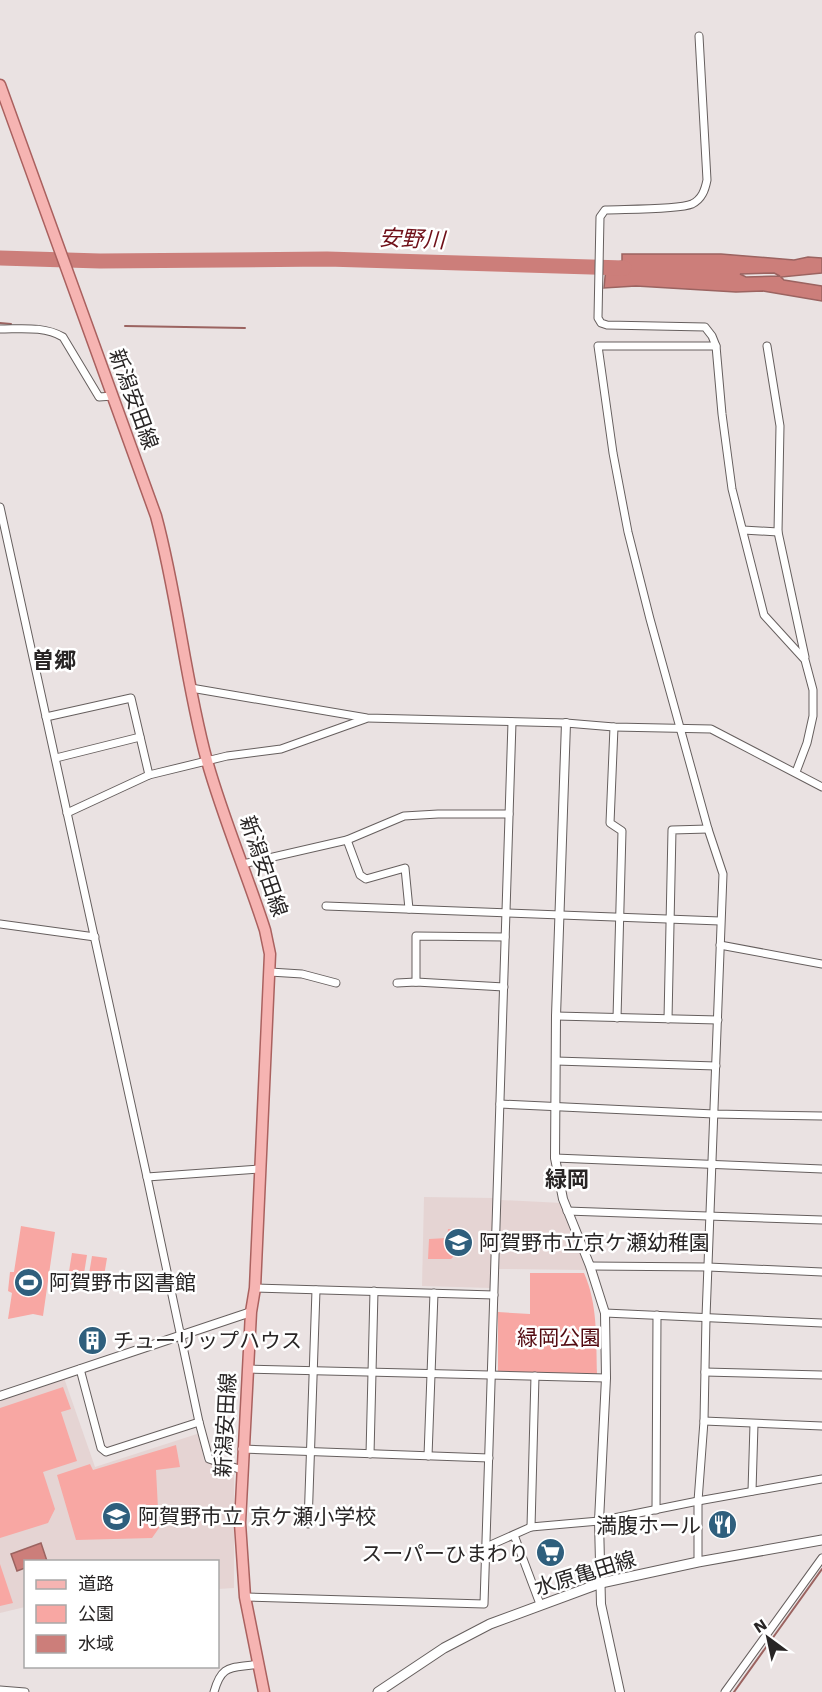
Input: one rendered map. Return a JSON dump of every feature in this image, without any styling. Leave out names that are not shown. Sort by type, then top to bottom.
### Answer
[{"type":"main road","name":"新潟安田線","points":[[0,85],[156,516],[167,555],[207,761],[265,930],[270,954],[255,1288],[251,1312],[240,1523],[245,1598],[264,1692]]},
{"type":"main road","name":"水原亀田線","points":[[378,1692],[444,1648],[490,1624],[601,1583],[698,1562],[822,1540]]},
{"type":"street","points":[[699,36],[707,180],[705,189],[700,198],[692,204],[605,210],[600,217],[598,318],[607,325],[705,327],[712,336],[716,346],[732,489],[764,615],[805,660]]},
{"type":"street","points":[[0,329],[41,329],[63,337],[99,397],[113,396]]},
{"type":"street","points":[[698,1562],[698,1501],[704,1421],[711,1165],[717,1066],[723,874],[708,830],[628,532],[613,453],[598,346],[716,346]]},
{"type":"street","points":[[767,346],[780,426],[778,532],[813,690],[813,716],[807,743],[796,772]]},
{"type":"street","points":[[0,507],[199,1422],[209,1459],[242,1470]]},
{"type":"street","points":[[742,530],[778,532]]},
{"type":"street","points":[[191,688],[367,718],[711,729],[822,787]]},
{"type":"street","points":[[813,690],[822,688]]},
{"type":"street","points":[[46,717],[131,698],[149,775]]},
{"type":"street","points":[[67,813],[149,775],[227,756],[281,749],[367,718]]},
{"type":"street","points":[[245,1598],[484,1604],[512,722]]},
{"type":"street","points":[[566,723],[556,1016],[555,1158],[563,1199],[590,1266],[605,1313],[606,1378],[599,1521],[601,1604],[620,1692]]},
{"type":"street","points":[[614,727],[610,823],[622,831],[617,1018]]},
{"type":"street","points":[[56,758],[140,737]]},
{"type":"street","points":[[243,864],[347,840],[404,816],[509,814]]},
{"type":"street","points":[[668,1019],[672,830],[708,830]]},
{"type":"street","points":[[347,840],[360,875],[366,879],[405,868],[409,909]]},
{"type":"street","points":[[326,906],[720,921]]},
{"type":"street","points":[[0,924],[94,937]]},
{"type":"street","points":[[416,982],[416,936],[505,937]]},
{"type":"street","points":[[720,945],[822,964]]},
{"type":"street","points":[[270,972],[302,974],[336,983]]},
{"type":"street","points":[[397,983],[504,987]]},
{"type":"street","points":[[556,1016],[718,1020]]},
{"type":"street","points":[[556,1061],[717,1066]]},
{"type":"street","points":[[500,1104],[714,1114],[822,1116]]},
{"type":"street","points":[[555,1158],[822,1169]]},
{"type":"street","points":[[147,1178],[259,1169]]},
{"type":"street","points":[[567,1211],[822,1220]]},
{"type":"street","points":[[590,1266],[708,1267],[822,1272]]},
{"type":"street","points":[[255,1288],[494,1294]]},
{"type":"street","points":[[309,1524],[316,1290]]},
{"type":"street","points":[[370,1454],[374,1291]]},
{"type":"street","points":[[428,1456],[434,1293]]},
{"type":"street","points":[[0,1396],[251,1312]]},
{"type":"street","points":[[605,1313],[822,1323]]},
{"type":"street","points":[[656,1509],[657,1315]]},
{"type":"street","points":[[248,1369],[606,1378]]},
{"type":"street","points":[[80,1370],[101,1448],[106,1452],[199,1422]]},
{"type":"street","points":[[705,1372],[822,1375]]},
{"type":"street","points":[[531,1527],[535,1376]]},
{"type":"street","points":[[704,1421],[822,1426]]},
{"type":"street","points":[[752,1491],[754,1424]]},
{"type":"street","points":[[243,1449],[489,1458]]},
{"type":"street","points":[[486,1547],[531,1527],[599,1521],[822,1479]]},
{"type":"street","points":[[514,1534],[540,1604]]},
{"type":"street","points":[[725,1692],[822,1558]]},
{"type":"street","points":[[214,1692],[218,1675],[225,1670],[258,1664]]},
{"type":"street","points":[[0,1690],[25,1692]]},
{"type":"shaded area","name":"阿賀野市立京ケ瀬幼稚園","points":[[424,1197],[493,1198],[491,1288],[422,1286]]},
{"type":"shaded area","points":[[501,1200],[562,1203],[588,1270],[499,1269]]},
{"type":"shaded area","name":"阿賀野市立 京ケ瀬小学校","points":[[64,1378],[95,1467],[200,1433],[204,1461],[234,1470],[234,1588],[219,1589],[219,1560],[24,1560],[24,1607],[0,1613],[0,1400]]},
{"type":"green space","name":"阿賀野市図書館","points":[[21,1226],[55,1232],[43,1316],[33,1314],[8,1319],[12,1293],[8,1291],[10,1272],[14,1272]]},
{"type":"green space","points":[[448,1229],[459,1229],[458,1252],[451,1259],[428,1259],[429,1239],[447,1238]]},
{"type":"green space","points":[[72,1253],[87,1255],[82,1286],[67,1284]]},
{"type":"green space","points":[[92,1256],[107,1258],[102,1288],[87,1286]]},
{"type":"green space","name":"緑岡公園","points":[[530,1273],[584,1273],[594,1310],[597,1374],[498,1372],[498,1312],[530,1314]]},
{"type":"green space","points":[[63,1387],[71,1409],[61,1412],[77,1461],[43,1472],[55,1509],[48,1523],[0,1538],[0,1408]]},
{"type":"green space","points":[[176,1445],[180,1467],[156,1470],[159,1528],[152,1538],[76,1540],[57,1475],[90,1464],[93,1470]]},
{"type":"green space","points":[[0,1564],[13,1603],[0,1606]]},
{"type":"water","points":[[622,254],[721,254],[794,260],[808,257],[822,258],[822,273],[781,277],[784,280],[822,286],[822,301],[763,291],[736,292],[636,286],[604,288],[608,267],[622,261]],"holes":[[[774,273],[780,276],[746,277],[740,274]]]},
{"type":"water","points":[[41,1543],[47,1560],[24,1560],[24,1568],[17,1571],[11,1554]]},
{"type":"waterway","name":"安野川","points":[[0,258],[100,261],[327,259],[624,268]]},
{"type":"waterway","points":[[0,323],[11,324]]},
{"type":"waterway","points":[[125,326],[245,328]]},
{"type":"waterway","points":[[734,1692],[822,1569]]},
{"type":"place","name":"阿賀野市立京ケ瀬幼稚園","points":[[458,1242]]},
{"type":"place","name":"阿賀野市図書館","points":[[28,1282]]},
{"type":"place","name":"チューリップハウス","points":[[92,1340]]},
{"type":"place","name":"阿賀野市立 京ケ瀬小学校","points":[[117,1516]]},
{"type":"place","name":"満腹ホール","points":[[722,1525]]},
{"type":"place","name":"スーパーひまわり","points":[[550,1553]]},
{"type":"district","name":"曽郷","points":[[54,660]]},
{"type":"district","name":"緑岡","points":[[567,1179]]}]
